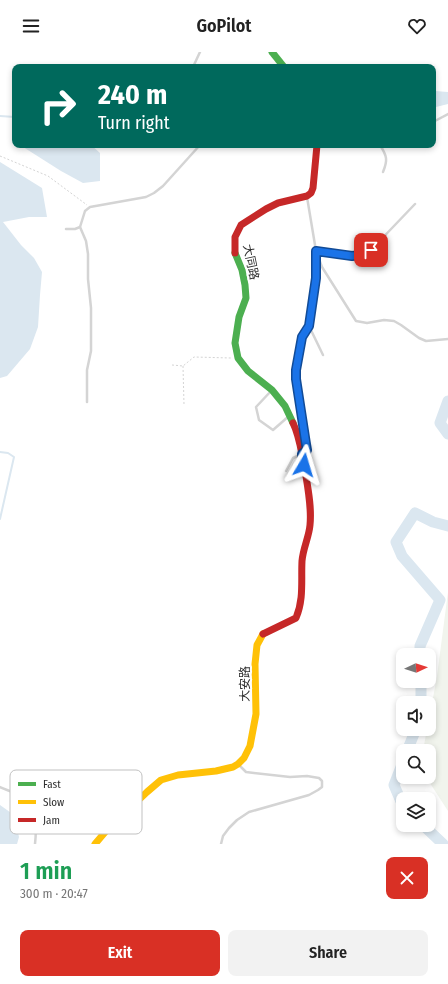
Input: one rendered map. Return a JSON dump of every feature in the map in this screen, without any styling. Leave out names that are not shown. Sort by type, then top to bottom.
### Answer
[{"type":"street","points":[[272,52],[281,64]]},
{"type":"street","points":[[307,196],[311,193],[313,188],[317,148]]},
{"type":"street","name":"大同路","points":[[238,358],[235,342],[239,317],[246,298],[242,270],[235,252],[235,237],[242,225],[266,209],[278,203],[307,196]]},
{"type":"street","points":[[238,358],[248,371],[272,390],[285,406],[295,427],[302,454]]},
{"type":"street","name":"大安路","points":[[238,764],[244,758],[250,746],[253,733],[256,714],[255,664],[258,645],[263,633],[296,618],[300,608],[302,592],[302,559],[310,526],[308,487],[302,454]]},
{"type":"street","points":[[142,797],[161,780],[178,775],[216,771],[238,764]]},
{"type":"street","points":[[95,844],[103,834]]},
{"type":"lane","points":[[194,64],[200,52]]},
{"type":"lane","points":[[436,120],[448,114]]},
{"type":"lane","points":[[87,402],[87,370],[91,351],[91,308],[88,279],[88,254],[86,241],[80,227],[85,211],[90,208],[146,197],[154,193],[197,148]]},
{"type":"lane","points":[[381,148],[387,162],[383,172]]},
{"type":"lane","points":[[286,471],[293,458],[307,450],[296,379],[296,370],[302,337],[309,326],[316,278],[316,251],[307,196]]},
{"type":"lane","points":[[316,251],[352,256],[361,255],[371,250],[415,204]]},
{"type":"lane","points":[[66,229],[75,229],[80,227]]},
{"type":"lane","points":[[316,251],[322,267],[356,321],[367,323],[384,320],[394,321],[426,341],[448,339]]},
{"type":"lane","points":[[309,326],[323,355]]},
{"type":"lane","points":[[272,390],[256,407],[259,420],[272,430],[290,416]]},
{"type":"lane","points":[[221,844],[223,836],[229,828],[237,820],[249,812],[309,795],[322,787],[322,781],[319,778],[307,776],[290,777],[246,772],[238,764]]},
{"type":"lane","points":[[0,787],[10,792]]},
{"type":"lane","points":[[35,844],[36,834]]},
{"type":"path","points":[[0,156],[48,176],[90,208]]},
{"type":"path","points":[[172,365],[183,366],[194,357],[238,358]]},
{"type":"path","points":[[183,366],[184,405]]},
{"type":"shaded area","points":[[436,91],[448,92],[448,104],[436,107]]},
{"type":"shaded area","points":[[25,148],[94,148],[100,153],[100,181],[83,183]]},
{"type":"shaded area","points":[[0,162],[42,188],[47,217],[29,217],[3,222],[21,245],[34,258],[42,272],[38,327],[30,349],[7,376],[0,378]]},
{"type":"shaded area","points":[[448,592],[448,811],[431,784],[436,784],[436,744],[424,744],[426,736],[436,736],[436,696],[433,696]]},
{"type":"shaded area","points":[[0,805],[10,812],[10,834],[18,834],[19,837],[17,844],[0,844]]},
{"type":"waterway","points":[[0,116],[12,117]]},
{"type":"waterway","points":[[448,401],[440,423],[448,434]]},
{"type":"waterway","points":[[0,452],[8,453],[14,457],[0,519]]},
{"type":"waterway","points":[[420,648],[440,600],[402,556],[396,542],[415,513],[433,522],[448,526]]},
{"type":"waterway","points":[[421,688],[421,696]]},
{"type":"waterway","points":[[410,744],[413,736]]},
{"type":"waterway","points":[[396,780],[394,785],[397,792]]},
{"type":"waterway","points":[[430,832],[443,844]]},
{"type":"traffic: fast","points":[[272,52],[282,64]]},
{"type":"traffic: fast","points":[[235,253],[242,270],[246,298],[239,317],[235,343],[238,358],[248,371],[272,390],[285,406],[293,423]]},
{"type":"traffic: slow","points":[[142,797],[161,780],[178,775],[216,771],[233,767],[244,758],[250,746],[256,714],[255,664],[257,645],[263,634]]},
{"type":"traffic: slow","points":[[95,844],[103,834]]},
{"type":"traffic: jam","points":[[235,253],[235,237],[241,225],[278,203],[307,196],[311,193],[313,188],[317,148]]},
{"type":"traffic: jam","points":[[263,634],[296,618],[299,611],[302,590],[302,561],[309,529],[310,510],[304,464],[293,423]]},
{"type":"route","points":[[304,465],[302,454],[307,450],[296,379],[296,370],[302,337],[309,326],[316,278],[316,251],[352,256],[361,255],[371,250]]}]
